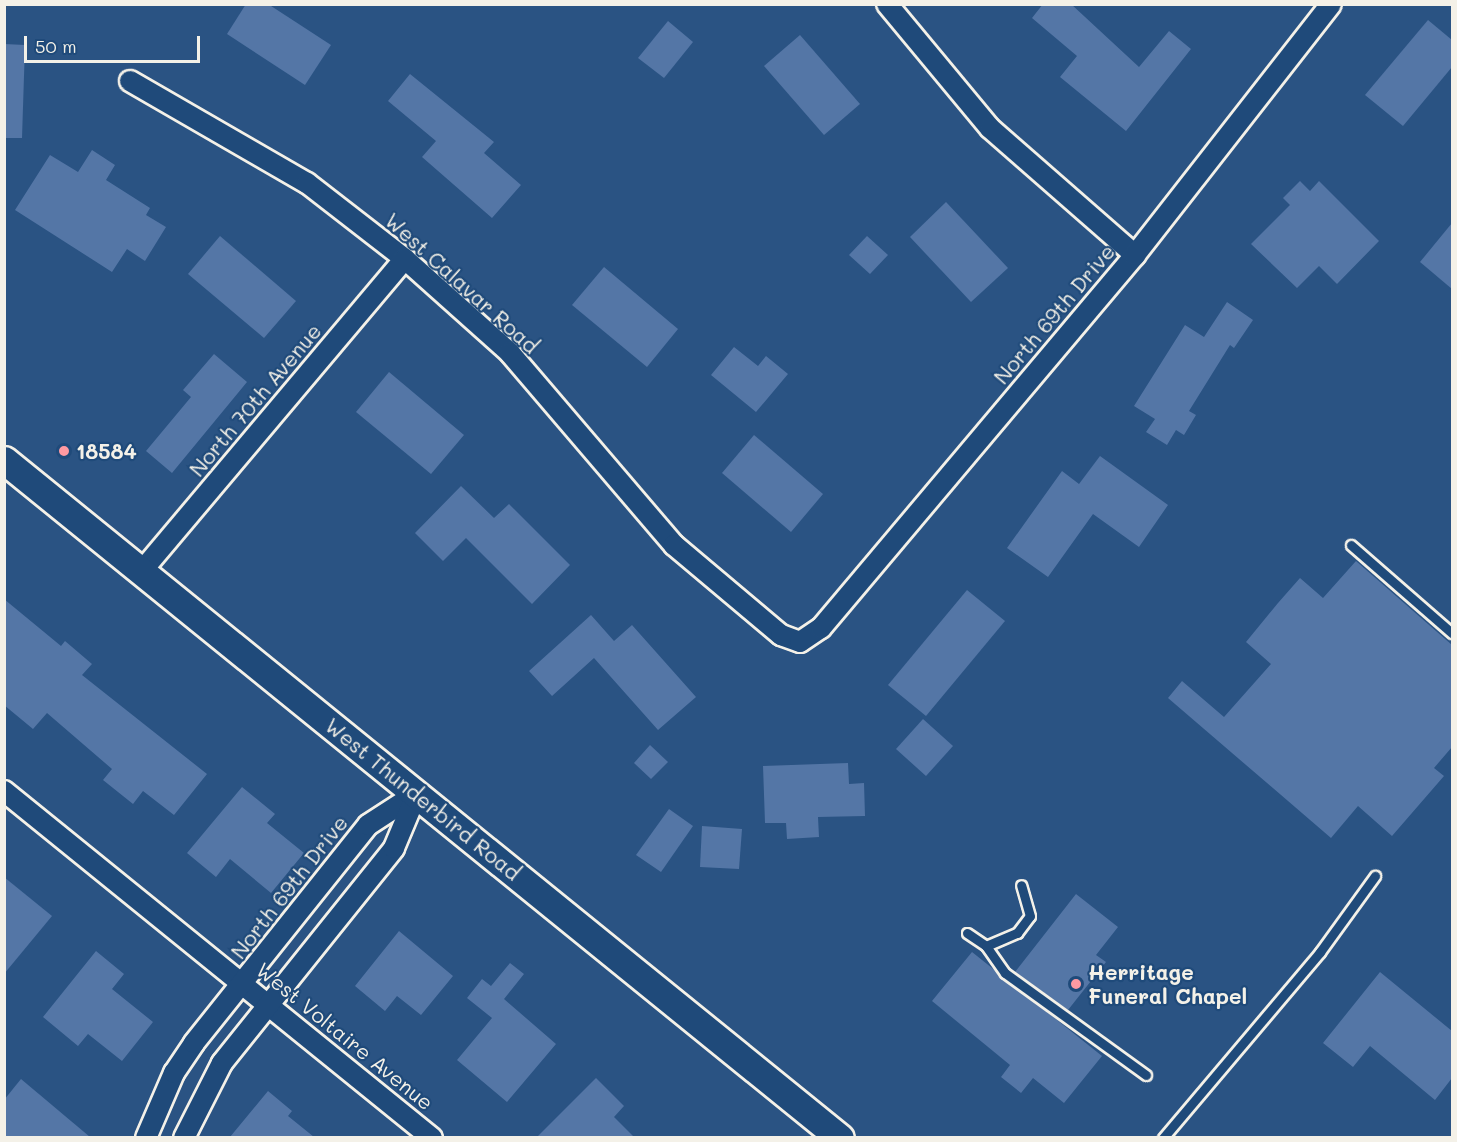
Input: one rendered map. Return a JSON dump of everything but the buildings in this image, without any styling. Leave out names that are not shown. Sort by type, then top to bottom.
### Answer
[{"type":"main road","name":"West Thunderbird Road","points":[[4,460],[840,1137]]},
{"type":"street","points":[[887,4],[990,128],[1135,255]]},
{"type":"street","name":"North 69th Drive","points":[[800,642],[821,628],[1135,255],[1331,4]]},
{"type":"street","name":"West Calavar Road","points":[[130,81],[307,183],[405,259],[510,353],[675,545],[780,635],[800,642]]},
{"type":"street","name":"North 70th Avenue","points":[[141,572],[405,259]]},
{"type":"street","name":"West Voltaire Avenue","points":[[4,791],[432,1137]]},
{"type":"street","points":[[184,1137],[203,1091],[268,1005],[394,848],[417,793]]},
{"type":"street","name":"North 69th Drive","points":[[146,1137],[174,1073],[368,825],[417,793]]},
{"type":"lane","points":[[1351,545],[1452,633]]},
{"type":"lane","points":[[1163,1137],[1320,952],[1375,876]]},
{"type":"lane","points":[[986,946],[1017,933],[1030,916],[1021,885]]},
{"type":"lane","points":[[967,933],[986,946],[1005,973],[1146,1075]]},
{"type":"place","name":"18584","points":[[64,451]]},
{"type":"place","name":"Herritage Funeral Chapel","points":[[1076,984]]}]
